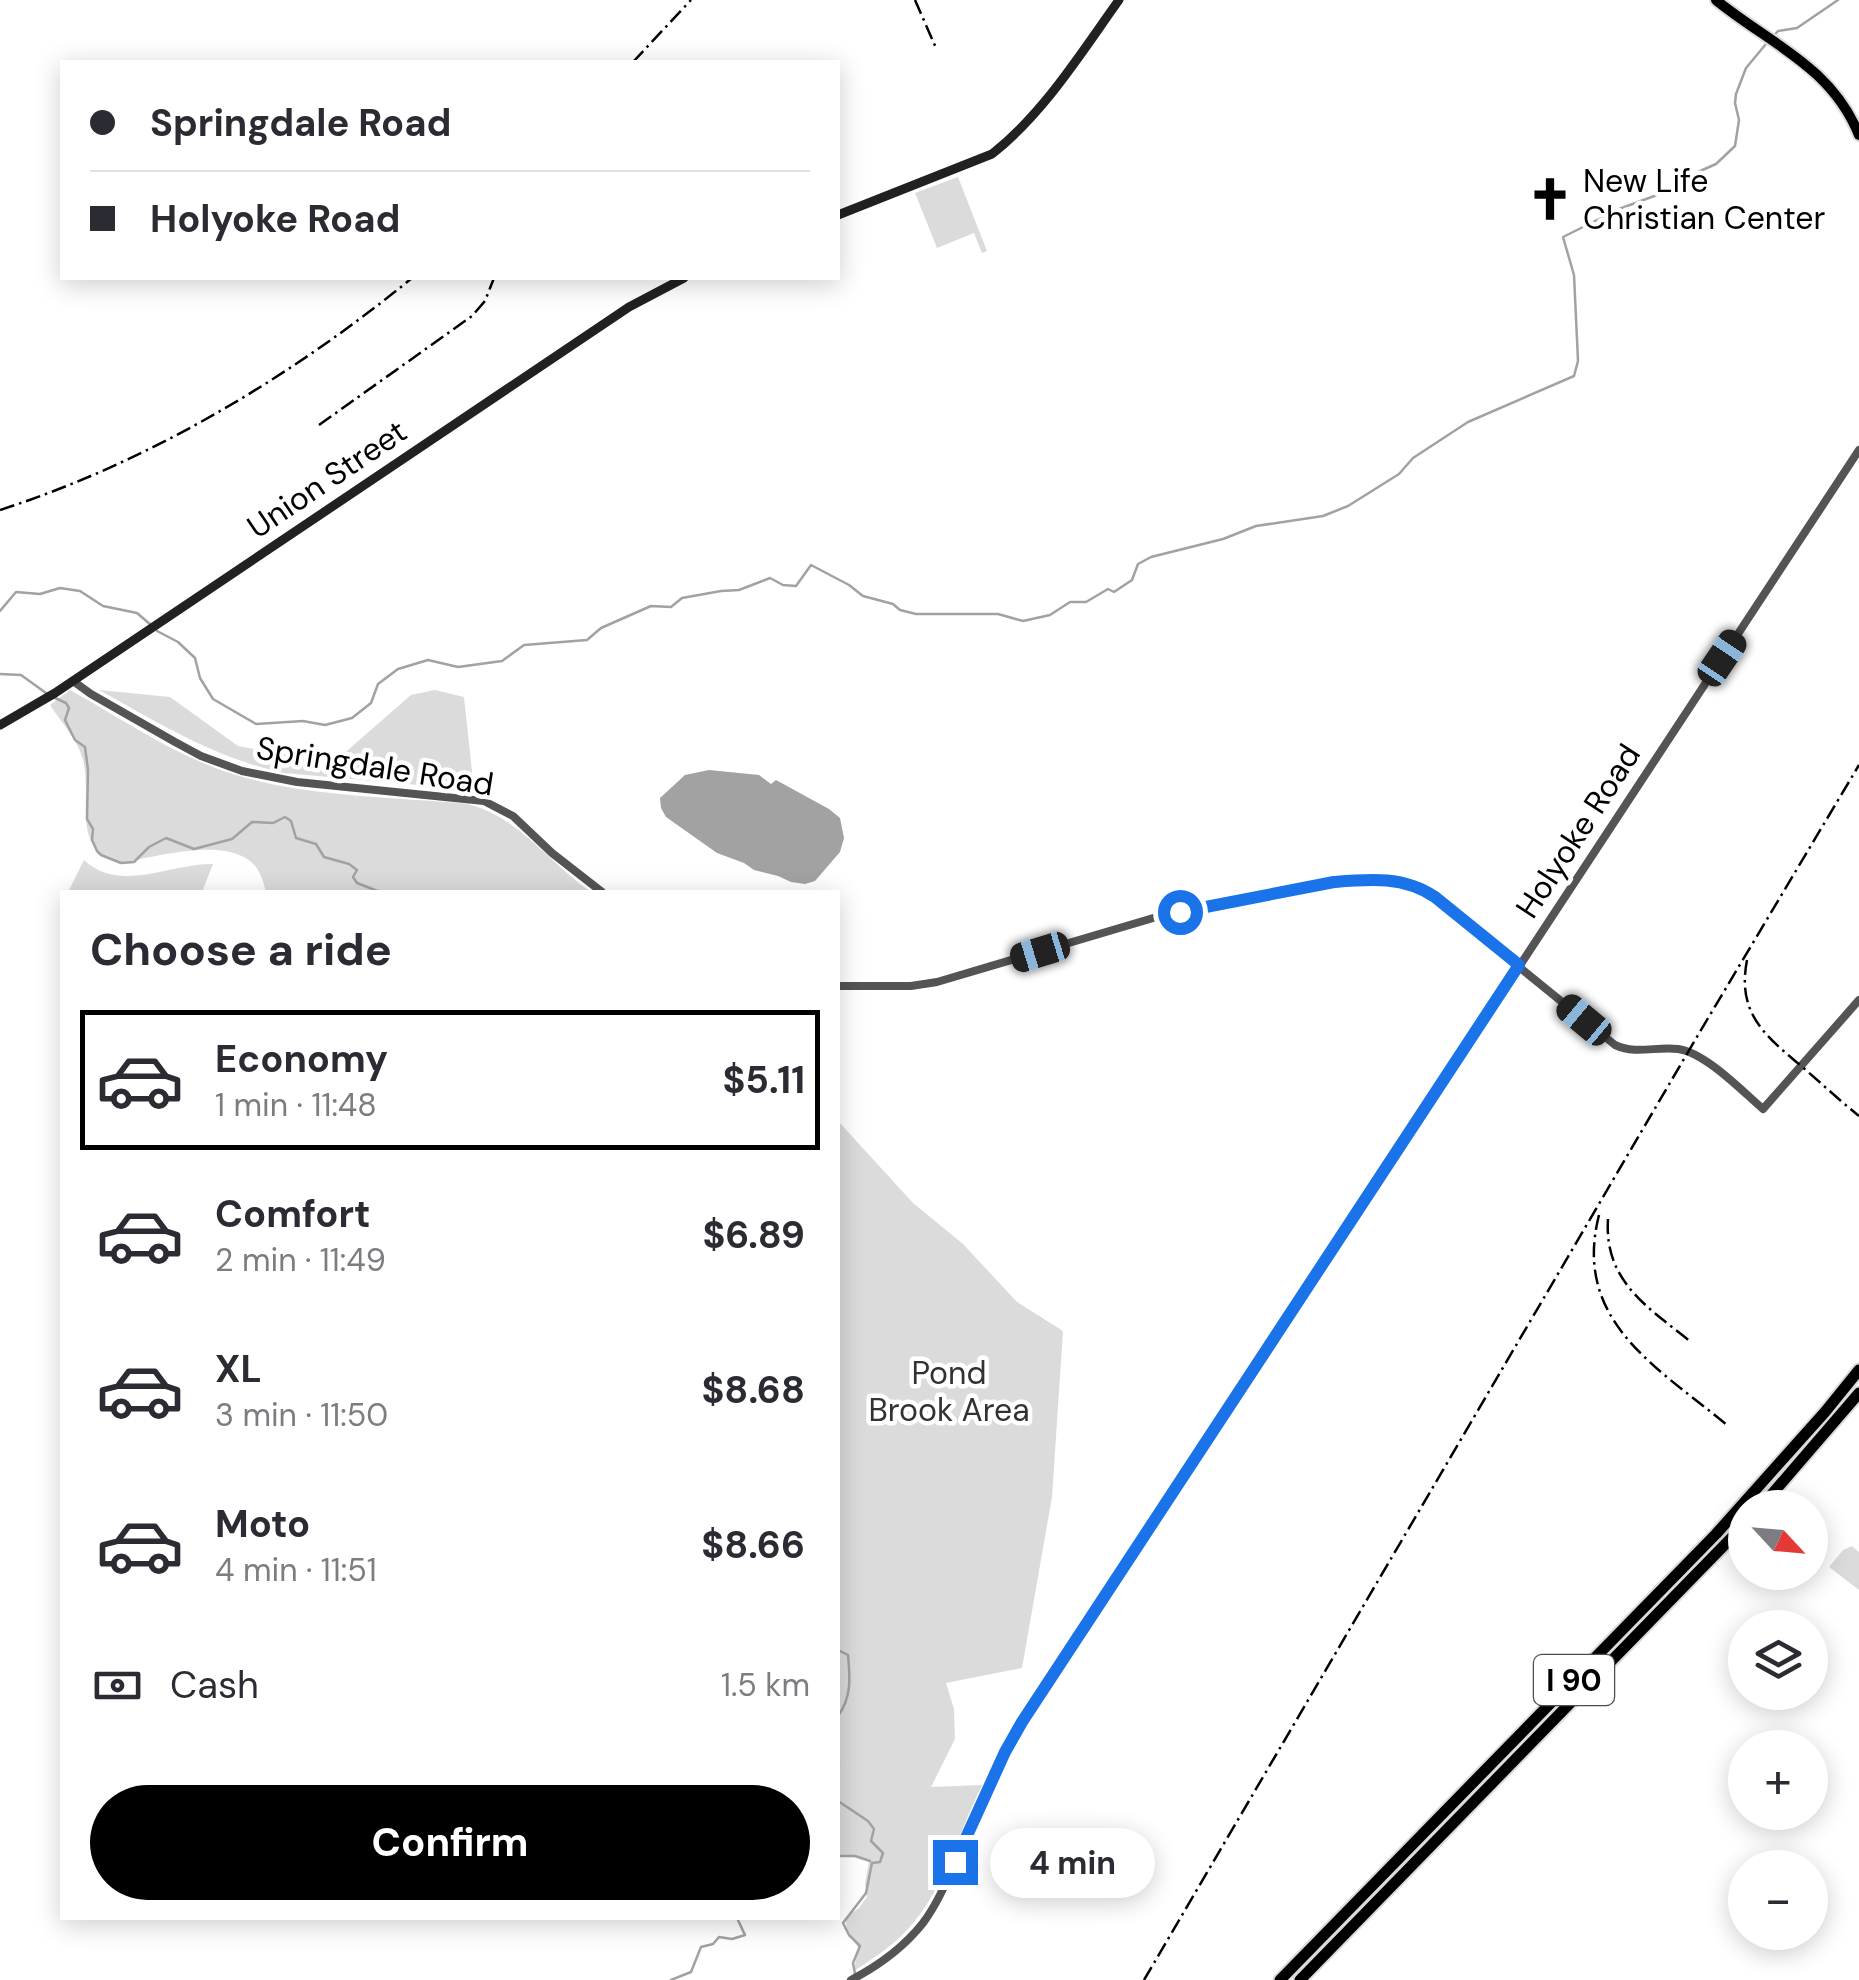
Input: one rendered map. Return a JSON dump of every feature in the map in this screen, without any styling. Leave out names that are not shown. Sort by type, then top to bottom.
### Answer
[{"type":"highway","points":[[1716,0],[1806,63],[1830,86],[1859,134]]},
{"type":"highway","name":"I 90","points":[[1280,1980],[1716,1534],[1859,1370]]},
{"type":"highway","points":[[1775,1490],[1859,1393]]},
{"type":"highway","name":"I 90","points":[[1300,1980],[1728,1541]]},
{"type":"main road","points":[[840,215],[977,161],[1013,138],[1120,0]]},
{"type":"main road","name":"Union Street","points":[[0,725],[73,681],[590,332],[680,280]]},
{"type":"street","points":[[1848,468],[1859,450]]},
{"type":"street","name":"Holyoke Road","points":[[854,1978],[902,1946],[930,1912],[1022,1722],[1848,468],[1859,460]]},
{"type":"street","name":"Springdale Road","points":[[73,681],[188,749],[242,772],[297,782],[484,801],[520,821],[552,853],[599,890]]},
{"type":"street","points":[[840,986],[937,982],[1160,916],[1296,889],[1359,880],[1398,880],[1422,888],[1615,1045],[1633,1051],[1672,1048],[1688,1052],[1763,1108],[1859,1000]]},
{"type":"green space","points":[[958,177],[987,251],[982,253],[974,233],[937,248],[915,193]]},
{"type":"green space","points":[[70,690],[171,748],[212,767],[260,782],[319,792],[468,804],[486,810],[518,830],[588,890],[265,890],[255,865],[219,850],[185,851],[121,863],[105,857],[89,835],[81,753],[50,705]]},
{"type":"green space","points":[[99,690],[170,697],[238,746],[333,763],[411,695],[435,690],[464,697],[474,790],[284,773],[259,767],[188,739]]},
{"type":"green space","points":[[84,860],[98,870],[129,876],[213,864],[203,890],[69,890]]},
{"type":"green space","name":"Pond Brook Area","points":[[840,1123],[913,1203],[963,1244],[1017,1302],[1063,1331],[1052,1497],[1022,1668],[946,1683],[954,1709],[955,1739],[931,1787],[982,1785],[927,1905],[899,1938],[854,1971],[858,1947],[845,1918],[867,1897],[869,1861],[840,1857]]},
{"type":"green space","points":[[1852,1546],[1859,1552],[1859,1590],[1829,1567],[1843,1550]]},
{"type":"shaded area","points":[[709,770],[759,775],[771,784],[776,780],[829,809],[840,818],[844,838],[840,852],[815,881],[805,884],[754,870],[717,853],[666,817],[660,798],[685,775]]},
{"type":"waterway","points":[[1772,38],[1778,31],[1797,28],[1838,0]]},
{"type":"waterway","points":[[157,631],[178,642],[195,658],[200,678],[213,699],[256,724],[303,721],[325,725],[352,718],[371,703],[378,684],[398,669],[428,660],[458,667],[502,661],[524,645],[587,640],[601,628],[651,606],[671,607],[682,598],[739,590],[770,578],[796,586],[811,565],[863,596],[893,604],[900,610],[916,614],[998,614],[1023,621],[1050,615],[1070,602],[1086,602],[1108,589],[1114,592],[1132,580],[1138,564],[1151,557],[1223,539],[1256,526],[1323,516],[1348,506],[1399,474],[1413,458],[1468,422],[1574,376],[1578,361],[1574,275],[1563,237],[1716,164],[1735,146],[1739,120],[1736,94],[1746,68],[1766,44]]},
{"type":"waterway","points":[[0,611],[16,592],[40,594],[60,588],[80,591],[103,606],[137,613],[151,625]]},
{"type":"waterway","points":[[0,674],[21,675],[46,693]]},
{"type":"waterway","points":[[53,697],[66,703],[69,708],[65,720],[75,740],[85,747],[87,819],[101,855],[121,863],[134,862],[166,838],[194,849],[232,839],[252,822],[273,823],[285,817],[291,821],[296,838],[316,844],[324,857],[349,864],[357,870],[353,877],[357,883],[375,890]]},
{"type":"waterway","points":[[840,1651],[848,1655],[849,1679],[846,1702],[840,1712]]},
{"type":"waterway","points":[[840,1802],[868,1821],[874,1829],[871,1841],[883,1853],[880,1862],[872,1863],[866,1893],[843,1923],[860,1946],[853,1963],[855,1974]]},
{"type":"waterway","points":[[840,1856],[870,1861]]},
{"type":"waterway","points":[[671,1980],[691,1972],[701,1947],[713,1944],[719,1937],[745,1935],[738,1920]]},
{"type":"railway","points":[[635,60],[691,0]]},
{"type":"railway","points":[[915,0],[936,48]]},
{"type":"railway","points":[[0,510],[110,467],[216,413],[318,349],[409,280]]},
{"type":"railway","points":[[319,425],[472,316],[485,301],[493,280]]},
{"type":"railway","points":[[1144,1980],[1859,765]]},
{"type":"railway","points":[[1747,960],[1746,994],[1764,1032],[1859,1116]]},
{"type":"railway","points":[[1599,1215],[1594,1252],[1598,1284],[1609,1313],[1649,1361],[1727,1425]]},
{"type":"railway","points":[[1608,1219],[1613,1260],[1621,1276],[1645,1304],[1691,1342]]},
{"type":"place","name":"New Life Christian Center","points":[[1550,199]]},
{"type":"route","points":[[955,1862],[1022,1722],[1519,965],[1435,897],[1398,880],[1334,882],[1180,912]]}]
